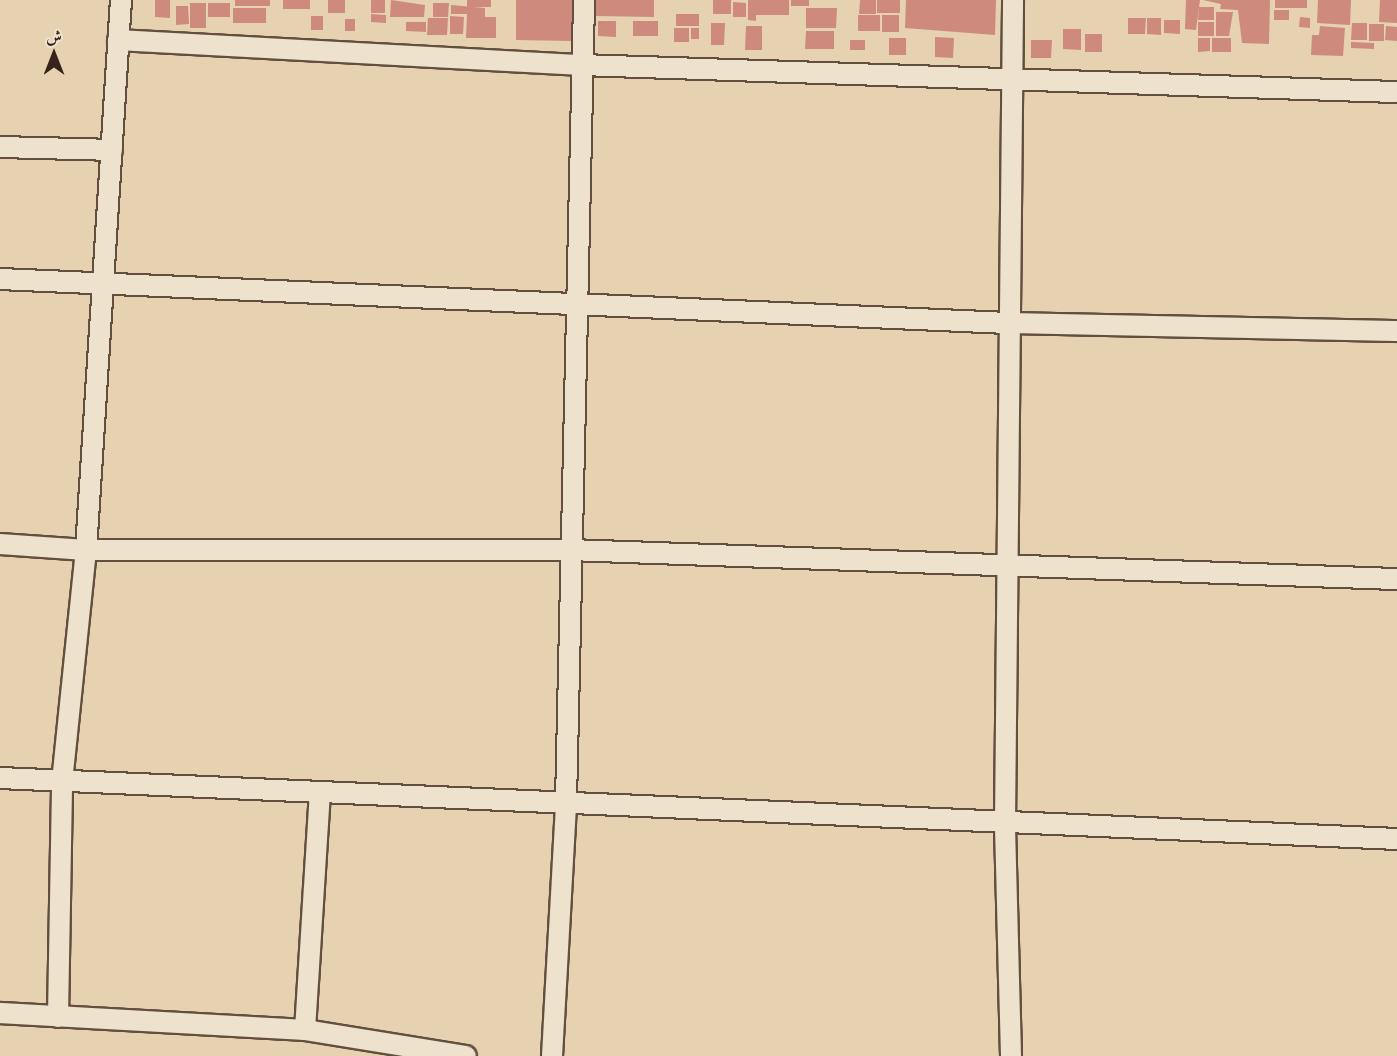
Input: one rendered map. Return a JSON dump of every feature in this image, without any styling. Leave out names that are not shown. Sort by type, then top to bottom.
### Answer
[{"type":"street","points":[[58,1017],[62,782],[86,550],[122,0]]},
{"type":"street","points":[[552,1056],[566,802],[569,550],[578,304],[584,0]]},
{"type":"street","points":[[1011,1056],[1005,824],[1006,323],[1013,0]]},
{"type":"street","points":[[118,40],[581,65],[1397,92]]},
{"type":"street","points":[[0,147],[112,150]]},
{"type":"street","points":[[0,279],[102,286],[1006,323],[1397,331]]},
{"type":"street","points":[[0,544],[86,550],[569,550],[1397,579]]},
{"type":"street","points":[[0,778],[566,802],[1005,824],[1397,838]]},
{"type":"street","points":[[305,1030],[320,792]]},
{"type":"street","points":[[0,1013],[305,1030],[466,1056]]},
{"type":"building","points":[[155,0],[170,0],[170,18],[155,17]]},
{"type":"building","points":[[235,0],[270,0],[270,6],[235,6]]},
{"type":"building","points":[[283,0],[310,0],[310,9],[283,9]]},
{"type":"building","points":[[328,0],[345,0],[345,13],[328,13]]},
{"type":"building","points":[[371,0],[385,0],[385,13],[371,13]]},
{"type":"building","points":[[391,0],[425,5],[424,17],[390,17]]},
{"type":"building","points":[[467,0],[491,0],[491,7],[467,7]]},
{"type":"building","points":[[516,0],[573,0],[572,41],[516,40]]},
{"type":"building","points":[[596,0],[654,0],[654,17],[596,16]]},
{"type":"building","points":[[713,0],[731,0],[731,14],[713,14]]},
{"type":"building","points":[[748,0],[789,0],[789,15],[756,15],[756,21],[748,20]]},
{"type":"building","points":[[791,0],[809,0],[809,6],[791,6]]},
{"type":"building","points":[[860,0],[876,0],[876,14],[859,14]]},
{"type":"building","points":[[877,0],[900,0],[900,13],[877,13]]},
{"type":"building","points":[[906,0],[996,0],[995,35],[905,28]]},
{"type":"building","points":[[1186,0],[1200,0],[1196,30],[1185,29]]},
{"type":"building","points":[[1203,0],[1270,0],[1269,44],[1242,43],[1238,10],[1220,9],[1221,4]]},
{"type":"building","points":[[1275,0],[1307,0],[1307,8],[1275,8]]},
{"type":"building","points":[[1318,0],[1351,0],[1350,25],[1317,23]]},
{"type":"building","points":[[1380,0],[1397,0],[1397,23],[1379,22]]},
{"type":"building","points":[[733,2],[746,3],[746,17],[733,17]]},
{"type":"building","points":[[190,3],[206,3],[206,28],[190,28]]},
{"type":"building","points":[[208,3],[230,3],[230,17],[208,17]]},
{"type":"building","points":[[433,3],[449,3],[448,17],[433,17]]},
{"type":"building","points":[[451,5],[485,8],[485,17],[496,17],[496,38],[466,38],[467,14],[451,14]]},
{"type":"building","points":[[176,6],[188,6],[189,24],[176,25]]},
{"type":"building","points":[[1199,7],[1214,7],[1214,20],[1198,20]]},
{"type":"building","points":[[233,8],[266,8],[266,23],[233,23]]},
{"type":"building","points":[[806,8],[837,8],[836,28],[806,28]]},
{"type":"building","points":[[1274,10],[1289,10],[1289,20],[1274,20]]},
{"type":"building","points":[[1216,12],[1233,12],[1229,36],[1216,36]]},
{"type":"building","points":[[371,14],[386,15],[386,23],[371,22]]},
{"type":"building","points":[[676,14],[699,14],[699,26],[676,26]]},
{"type":"building","points":[[858,15],[880,15],[880,31],[858,31]]},
{"type":"building","points":[[882,15],[899,15],[899,32],[882,32]]},
{"type":"building","points":[[311,16],[323,16],[323,30],[311,30]]},
{"type":"building","points":[[450,16],[464,17],[463,34],[450,34]]},
{"type":"building","points":[[1300,17],[1310,18],[1310,28],[1299,27]]},
{"type":"building","points":[[428,18],[448,18],[447,35],[427,35]]},
{"type":"building","points":[[1128,18],[1146,18],[1145,34],[1128,34]]},
{"type":"building","points":[[1147,18],[1161,18],[1161,35],[1147,34]]},
{"type":"building","points":[[345,19],[355,19],[355,31],[345,31]]},
{"type":"building","points":[[1164,20],[1180,20],[1180,34],[1164,33]]},
{"type":"building","points":[[598,21],[616,21],[616,37],[598,36]]},
{"type":"building","points":[[633,21],[658,21],[658,36],[633,36]]},
{"type":"building","points":[[406,22],[426,22],[426,32],[406,31]]},
{"type":"building","points":[[1198,22],[1214,22],[1214,36],[1198,36]]},
{"type":"building","points":[[711,23],[725,23],[724,45],[711,45]]},
{"type":"building","points":[[1352,23],[1367,23],[1367,40],[1351,40]]},
{"type":"building","points":[[1369,24],[1384,24],[1384,41],[1369,41]]},
{"type":"building","points":[[746,26],[762,26],[762,50],[745,50]]},
{"type":"building","points":[[1320,26],[1345,28],[1343,56],[1311,55],[1312,35],[1319,35]]},
{"type":"building","points":[[1386,26],[1397,27],[1397,41],[1385,40]]},
{"type":"building","points":[[674,28],[689,28],[689,42],[674,42]]},
{"type":"building","points":[[691,28],[699,28],[699,39],[691,39]]},
{"type":"building","points":[[1063,29],[1081,29],[1081,50],[1063,49]]},
{"type":"building","points":[[806,31],[834,31],[834,49],[805,49]]},
{"type":"building","points":[[1085,34],[1102,34],[1102,52],[1085,52]]},
{"type":"building","points":[[935,37],[954,38],[953,58],[935,57]]},
{"type":"building","points":[[889,38],[906,38],[906,55],[889,55]]},
{"type":"building","points":[[1198,38],[1210,38],[1210,51],[1198,52]]},
{"type":"building","points":[[1212,38],[1231,38],[1231,52],[1212,52]]},
{"type":"building","points":[[850,40],[865,40],[865,50],[850,50]]},
{"type":"building","points":[[1031,40],[1052,40],[1051,58],[1031,58]]},
{"type":"building","points":[[1351,42],[1374,43],[1374,49],[1351,48]]}]
